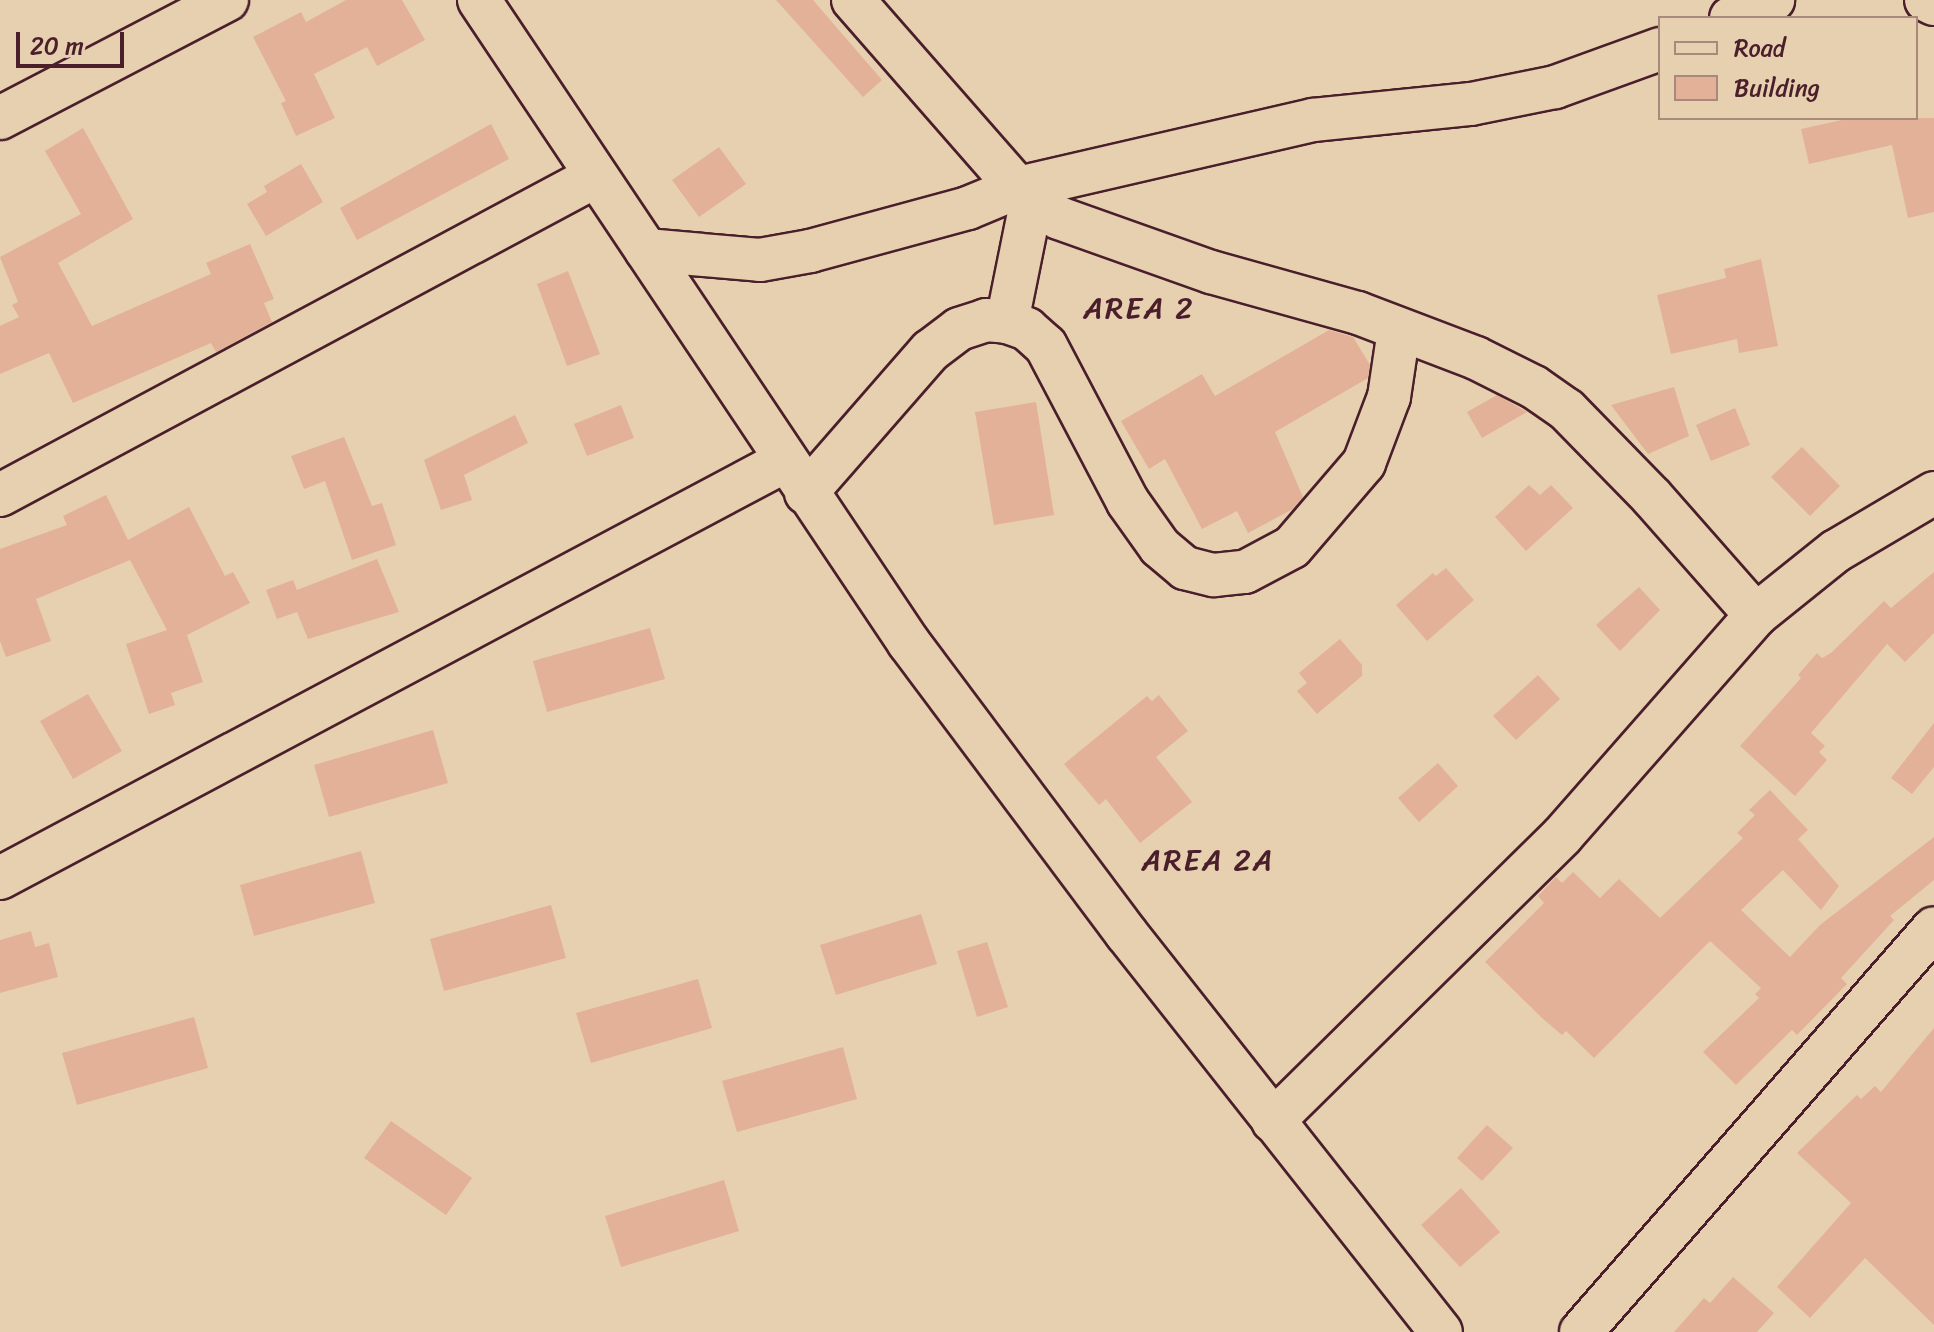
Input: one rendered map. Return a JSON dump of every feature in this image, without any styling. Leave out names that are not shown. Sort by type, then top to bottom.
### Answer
[{"type":"street","points":[[0,118],[227,0]]},
{"type":"street","points":[[479,0],[796,477],[998,765],[1273,1121],[1441,1332]]},
{"type":"street","points":[[853,0],[1023,196],[1198,268],[1358,313],[1476,358],[1567,410],[1756,615]]},
{"type":"street","points":[[1736,16],[1773,0]]},
{"type":"street","points":[[1926,0],[1934,4]]},
{"type":"street","points":[[646,250],[760,260],[905,228],[1313,120],[1471,104],[1555,87],[1658,50]]},
{"type":"street","points":[[0,495],[594,177]]},
{"type":"street","points":[[1007,322],[1023,196]]},
{"type":"street","points":[[0,878],[796,477],[930,351],[959,329],[986,320],[1007,322],[1027,329],[1046,346],[1128,502],[1160,547],[1185,568],[1214,575],[1245,572],[1292,547],[1364,463],[1389,397],[1399,330]]},
{"type":"street","points":[[1273,1121],[1562,836],[1756,615],[1836,551],[1934,493]]},
{"type":"street","points":[[1581,1332],[1934,928]]},
{"type":"building","points":[[346,0],[402,0],[425,40],[377,66],[367,47],[314,74],[335,118],[296,136],[281,103],[286,101],[253,37],[301,12],[306,22]]},
{"type":"building","points":[[776,0],[813,0],[882,80],[863,97]]},
{"type":"building","points":[[1934,118],[1934,212],[1908,218],[1892,145],[1809,164],[1801,129],[1842,120]]},
{"type":"building","points":[[491,124],[509,159],[357,240],[340,208]]},
{"type":"building","points":[[83,128],[133,219],[58,263],[92,326],[211,274],[206,263],[250,244],[274,299],[264,303],[272,322],[216,352],[211,343],[73,403],[49,353],[0,374],[0,326],[19,317],[12,305],[18,302],[0,257],[81,214],[45,151]]},
{"type":"building","points":[[719,147],[746,184],[699,217],[672,180]]},
{"type":"building","points":[[301,164],[323,202],[266,236],[247,204],[267,192],[264,186]]},
{"type":"building","points":[[1761,259],[1778,346],[1739,353],[1737,339],[1671,354],[1657,295],[1726,278],[1724,269]]},
{"type":"building","points":[[568,271],[600,354],[567,366],[537,284]]},
{"type":"building","points":[[1329,330],[1353,337],[1370,365],[1368,378],[1275,432],[1303,497],[1293,509],[1248,533],[1237,511],[1202,529],[1165,459],[1149,469],[1121,421],[1202,374],[1215,396]]},
{"type":"building","points":[[1674,387],[1689,436],[1648,454],[1611,405]]},
{"type":"building","points":[[1497,395],[1527,412],[1482,438],[1467,412]]},
{"type":"building","points":[[1036,402],[1054,515],[994,525],[975,412]]},
{"type":"building","points":[[621,405],[634,438],[587,456],[574,424]]},
{"type":"building","points":[[1735,408],[1750,445],[1711,461],[1696,425]]},
{"type":"building","points":[[515,415],[528,443],[464,475],[472,500],[441,510],[424,460]]},
{"type":"building","points":[[344,437],[372,506],[382,503],[396,545],[352,560],[325,481],[304,489],[291,456]]},
{"type":"building","points":[[1802,447],[1840,486],[1810,516],[1771,477]]},
{"type":"building","points":[[1529,485],[1540,495],[1551,485],[1573,508],[1526,551],[1495,517]]},
{"type":"building","points":[[106,495],[128,540],[189,507],[225,576],[233,572],[250,603],[187,635],[203,682],[171,693],[175,705],[149,714],[126,644],[167,630],[130,560],[36,599],[51,641],[6,657],[0,641],[0,549],[67,525],[63,516]]},
{"type":"building","points":[[377,559],[399,612],[308,639],[297,612],[277,619],[266,590],[293,580],[297,590]]},
{"type":"building","points":[[1446,568],[1474,600],[1427,641],[1396,605],[1433,573],[1436,576]]},
{"type":"building","points":[[1934,572],[1934,633],[1905,662],[1887,644],[1811,733],[1825,746],[1819,752],[1827,760],[1795,796],[1740,746],[1801,678],[1798,675],[1817,653],[1822,658],[1831,653],[1884,601],[1891,608]]},
{"type":"building","points":[[1639,587],[1660,610],[1620,651],[1596,625]]},
{"type":"building","points":[[650,628],[665,679],[547,712],[533,661]]},
{"type":"building","points":[[1340,639],[1362,665],[1362,676],[1317,714],[1297,691],[1307,683],[1299,673]]},
{"type":"building","points":[[1538,675],[1560,699],[1516,740],[1493,716]]},
{"type":"building","points":[[88,694],[122,751],[73,779],[40,721]]},
{"type":"building","points":[[1159,695],[1188,731],[1156,757],[1192,802],[1140,843],[1106,799],[1099,805],[1064,764],[1147,696],[1152,701]]},
{"type":"building","points":[[1934,723],[1934,767],[1912,794],[1891,778]]},
{"type":"building","points":[[433,730],[448,783],[329,817],[314,765]]},
{"type":"building","points":[[1438,763],[1458,786],[1419,822],[1398,798]]},
{"type":"building","points":[[1770,790],[1808,830],[1798,839],[1839,886],[1821,910],[1783,870],[1741,910],[1790,957],[1820,925],[1934,837],[1934,880],[1890,916],[1894,920],[1841,978],[1847,984],[1797,1035],[1792,1030],[1736,1085],[1703,1052],[1759,998],[1755,994],[1761,988],[1710,941],[1594,1058],[1566,1031],[1562,1035],[1542,1018],[1485,962],[1544,903],[1538,896],[1556,877],[1562,883],[1573,872],[1600,898],[1619,879],[1660,918],[1743,838],[1737,833],[1755,815],[1749,810]]},
{"type":"building","points":[[361,851],[375,903],[254,936],[240,885]]},
{"type":"building","points":[[551,905],[566,958],[444,991],[430,939]]},
{"type":"building","points":[[921,914],[937,964],[836,995],[820,945]]},
{"type":"building","points":[[31,931],[35,947],[49,943],[58,977],[0,993],[0,940]]},
{"type":"building","points":[[987,942],[1008,1007],[977,1017],[957,951]]},
{"type":"building","points":[[698,979],[712,1028],[591,1063],[576,1013]]},
{"type":"building","points":[[194,1017],[208,1068],[77,1105],[62,1053]]},
{"type":"building","points":[[1934,1028],[1934,1325],[1865,1258],[1810,1318],[1777,1287],[1851,1203],[1797,1153],[1857,1095],[1861,1099],[1875,1086],[1881,1092]]},
{"type":"building","points":[[843,1047],[857,1099],[737,1132],[722,1081]]},
{"type":"building","points":[[391,1121],[472,1178],[446,1215],[364,1158]]},
{"type":"building","points":[[1487,1125],[1513,1148],[1482,1181],[1457,1158]]},
{"type":"building","points":[[724,1180],[739,1231],[621,1267],[605,1216]]},
{"type":"building","points":[[1461,1188],[1500,1232],[1460,1267],[1421,1225]]},
{"type":"building","points":[[1733,1277],[1774,1313],[1757,1332],[1674,1332],[1704,1298],[1710,1303]]},
{"type":"district","name":"AREA 2","points":[[1139,308]]},
{"type":"district","name":"AREA 2A","points":[[1208,860]]}]
